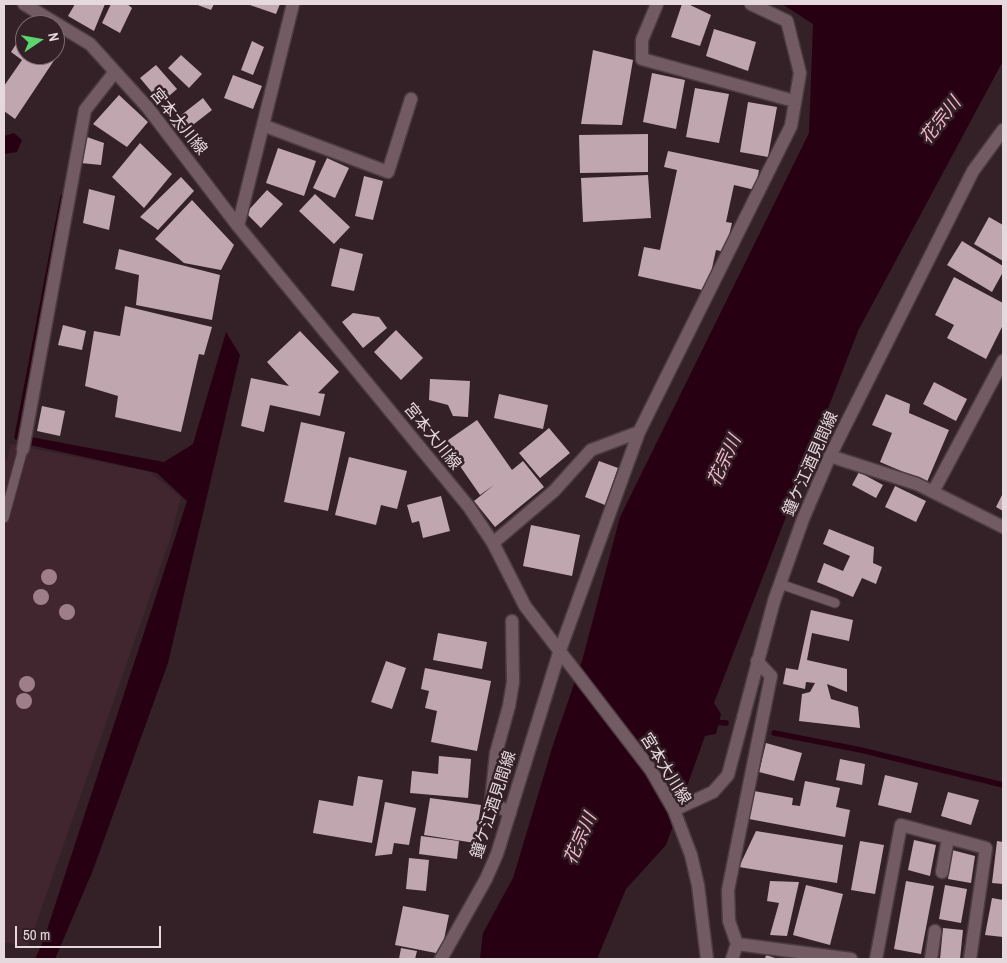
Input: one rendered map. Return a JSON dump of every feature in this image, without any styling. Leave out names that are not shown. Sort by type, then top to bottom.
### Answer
[{"type":"street","name":"宮本大川線","points":[[24,4],[90,44],[114,73],[148,108],[238,226],[469,507],[493,543],[525,606],[559,653],[651,770],[674,810],[682,830],[698,885],[707,959]]},
{"type":"street","points":[[238,226],[265,126],[293,4]]},
{"type":"street","points":[[658,4],[642,40],[642,59],[786,99]]},
{"type":"street","name":"鐘ケ江酒見間線","points":[[440,959],[486,879],[510,813],[559,653],[640,432],[791,126],[800,72],[787,21],[750,4]]},
{"type":"street","points":[[22,448],[85,110],[114,73]]},
{"type":"street","points":[[265,126],[388,172],[411,99]]},
{"type":"street","name":"鐘ケ江酒見間線","points":[[674,810],[713,792],[728,775],[757,661],[780,584],[803,519],[830,456],[973,171],[1003,130]]},
{"type":"street","points":[[933,492],[1003,361]]},
{"type":"street","points":[[493,543],[554,491],[591,450],[640,432]]},
{"type":"street","points":[[830,456],[917,484],[1003,527]]},
{"type":"street","points":[[510,813],[491,802],[496,753],[510,706],[513,682],[512,621]]},
{"type":"street","points":[[732,959],[737,944],[729,921],[728,890],[771,676],[757,661]]},
{"type":"street","points":[[876,959],[901,825],[986,848],[970,959]]},
{"type":"street","points":[[942,872],[948,838]]},
{"type":"street","points":[[931,959],[935,932]]},
{"type":"street","points":[[737,944],[850,959]]},
{"type":"lane","points":[[4,518],[22,448]]},
{"type":"lane","points":[[780,584],[835,603]]},
{"type":"shaded area","points":[[11,444],[150,472],[181,497],[170,539],[28,947],[4,942],[4,459],[7,460]]},
{"type":"water","name":"花宗川","points":[[782,4],[1003,4],[1003,61],[858,331],[714,703],[721,714],[716,734],[705,736],[666,845],[626,889],[597,959],[480,959],[483,933],[513,878],[553,745],[582,661],[620,517],[809,133],[813,24]]},
{"type":"water","points":[[14,133],[22,140],[17,152],[4,154],[4,136]]},
{"type":"water","points":[[226,332],[240,355],[168,663],[93,870],[55,959],[35,959],[44,939],[187,501],[157,473],[30,445],[31,437],[164,462],[193,444]]},
{"type":"building","points":[[75,4],[105,4],[94,31],[68,16]]},
{"type":"building","points":[[111,4],[127,4],[132,8],[120,33],[102,23]]},
{"type":"building","points":[[195,4],[214,4],[211,10]]},
{"type":"building","points":[[247,4],[280,4],[276,14]]},
{"type":"building","points":[[682,4],[688,4],[711,15],[700,46],[671,37]]},
{"type":"building","points":[[714,29],[756,42],[748,71],[706,56]]},
{"type":"building","points":[[252,41],[264,47],[253,75],[241,70]]},
{"type":"building","points":[[15,46],[15,55],[11,52]]},
{"type":"building","points":[[593,50],[633,60],[622,125],[581,124]]},
{"type":"building","points":[[181,55],[202,74],[189,88],[168,68]]},
{"type":"building","points":[[19,65],[51,65],[15,119],[4,111],[4,86]]},
{"type":"building","points":[[156,65],[177,89],[161,103],[140,78]]},
{"type":"building","points":[[652,73],[685,80],[676,129],[643,122]]},
{"type":"building","points":[[233,75],[262,86],[253,109],[224,98]]},
{"type":"building","points":[[695,88],[729,94],[719,143],[686,137]]},
{"type":"building","points":[[119,95],[148,122],[127,147],[93,124]]},
{"type":"building","points":[[203,98],[212,110],[180,135],[171,123]]},
{"type":"building","points":[[748,102],[777,107],[768,157],[740,152]]},
{"type":"building","points":[[648,134],[648,172],[580,173],[579,135]]},
{"type":"building","points":[[87,137],[104,143],[101,165],[81,163]]},
{"type":"building","points":[[140,143],[172,174],[144,208],[112,177]]},
{"type":"building","points":[[278,148],[316,161],[304,196],[266,183]]},
{"type":"building","points":[[668,151],[759,170],[755,190],[734,185],[726,222],[732,223],[725,252],[716,250],[707,291],[638,276],[644,247],[660,250],[677,170],[664,167]]},
{"type":"building","points":[[327,158],[349,168],[335,198],[313,188]]},
{"type":"building","points":[[648,175],[651,218],[583,222],[581,178]]},
{"type":"building","points":[[364,176],[383,181],[373,220],[355,216]]},
{"type":"building","points":[[181,177],[194,191],[158,230],[140,217]]},
{"type":"building","points":[[89,189],[115,196],[109,230],[83,223]]},
{"type":"building","points":[[267,190],[283,204],[261,228],[246,213]]},
{"type":"building","points":[[315,194],[350,227],[334,244],[299,211]]},
{"type":"building","points":[[192,200],[234,245],[221,270],[184,263],[155,239]]},
{"type":"building","points":[[989,217],[1003,225],[1003,261],[974,244]]},
{"type":"building","points":[[962,241],[1003,266],[1003,272],[992,292],[947,265]]},
{"type":"building","points":[[340,248],[363,254],[354,291],[331,286]]},
{"type":"building","points":[[119,249],[220,275],[212,320],[136,305],[139,275],[115,269]]},
{"type":"building","points":[[954,277],[1003,303],[1003,325],[986,359],[947,338],[954,325],[935,315]]},
{"type":"building","points":[[125,306],[212,327],[204,355],[199,354],[181,432],[115,417],[118,396],[85,386],[94,331],[120,336]]},
{"type":"building","points":[[353,313],[379,317],[387,328],[363,348],[342,322]]},
{"type":"building","points":[[63,325],[86,331],[82,350],[58,345]]},
{"type":"building","points":[[396,330],[423,358],[401,380],[374,352]]},
{"type":"building","points":[[300,331],[339,372],[318,393],[325,394],[320,416],[270,405],[264,432],[241,426],[251,378],[289,386],[267,362]]},
{"type":"building","points":[[430,379],[470,381],[468,417],[453,416],[448,405],[429,400]]},
{"type":"building","points":[[934,382],[967,399],[956,421],[923,404]]},
{"type":"building","points":[[499,394],[548,405],[543,429],[494,418]]},
{"type":"building","points":[[886,394],[910,404],[909,413],[949,430],[927,482],[880,462],[892,433],[872,425]]},
{"type":"building","points":[[42,406],[65,411],[60,436],[37,431]]},
{"type":"building","points":[[477,420],[512,470],[523,461],[544,487],[495,527],[474,501],[494,485],[480,495],[444,443]]},
{"type":"building","points":[[301,422],[345,432],[328,511],[284,502]]},
{"type":"building","points":[[549,428],[570,453],[540,478],[519,453]]},
{"type":"building","points":[[349,457],[407,471],[397,509],[381,505],[376,525],[335,515]]},
{"type":"building","points":[[599,461],[618,468],[605,505],[585,497]]},
{"type":"building","points":[[859,472],[883,485],[876,498],[852,485]]},
{"type":"building","points":[[895,486],[926,501],[916,522],[885,507]]},
{"type":"building","points":[[1003,493],[1003,511],[996,507]]},
{"type":"building","points":[[441,496],[450,531],[423,538],[419,521],[412,523],[407,505]]},
{"type":"building","points":[[531,525],[580,535],[572,576],[523,566]]},
{"type":"building","points":[[829,529],[874,547],[873,563],[882,567],[876,584],[862,578],[853,597],[817,582],[824,563],[843,571],[850,556],[823,544]]},
{"type":"building","points":[[811,610],[853,620],[849,641],[812,633],[807,660],[847,669],[847,692],[827,684],[831,699],[858,707],[860,728],[799,721],[802,694],[810,692],[815,683],[806,682],[805,689],[783,684],[786,668],[798,670]]},
{"type":"building","points":[[438,633],[487,642],[482,669],[433,660]]},
{"type":"building","points":[[386,661],[406,668],[392,709],[371,702]]},
{"type":"building","points":[[425,668],[491,681],[477,751],[431,742],[437,711],[425,708],[429,691],[421,689]]},
{"type":"building","points":[[766,743],[802,753],[794,781],[759,772]]},
{"type":"building","points":[[439,756],[471,759],[468,798],[410,793],[412,771],[438,774]]},
{"type":"building","points":[[840,759],[865,764],[862,785],[836,780]]},
{"type":"building","points":[[885,775],[918,783],[911,813],[878,805]]},
{"type":"building","points":[[358,776],[383,780],[372,843],[313,833],[319,800],[353,806]]},
{"type":"building","points":[[805,781],[840,788],[836,807],[850,810],[845,837],[749,819],[754,791],[793,798],[792,805],[800,806]]},
{"type":"building","points":[[948,792],[979,800],[971,825],[941,816]]},
{"type":"building","points":[[430,798],[481,805],[475,843],[424,835]]},
{"type":"building","points":[[385,802],[416,808],[409,845],[394,843],[392,854],[375,856]]},
{"type":"building","points":[[756,831],[843,845],[837,883],[739,867]]},
{"type":"building","points":[[421,836],[459,841],[457,859],[419,854]]},
{"type":"building","points":[[914,840],[936,845],[930,876],[908,870]]},
{"type":"building","points":[[860,841],[884,845],[875,894],[851,890]]},
{"type":"building","points":[[997,841],[1003,842],[1003,884],[992,883]]},
{"type":"building","points":[[952,850],[975,856],[971,883],[948,879]]},
{"type":"building","points":[[409,858],[429,860],[426,891],[406,889]]},
{"type":"building","points":[[770,881],[799,882],[787,936],[770,935],[779,903],[767,901]]},
{"type":"building","points":[[906,881],[934,886],[921,954],[894,949]]},
{"type":"building","points":[[806,885],[843,894],[830,945],[793,935]]},
{"type":"building","points":[[945,885],[967,889],[961,923],[939,919]]},
{"type":"building","points":[[992,898],[1003,900],[1003,937],[985,935]]},
{"type":"building","points":[[403,906],[449,915],[441,954],[395,945]]},
{"type":"building","points":[[943,928],[963,930],[960,959],[940,959]]},
{"type":"building","points":[[401,948],[417,951],[415,959],[399,959]]},
{"type":"building","points":[[766,955],[778,959],[765,959]]},
{"type":"waterway","points":[[25,439],[17,437],[63,197]]},
{"type":"waterway","points":[[713,722],[726,723]]},
{"type":"waterway","points":[[774,733],[861,750],[1003,785]]}]
